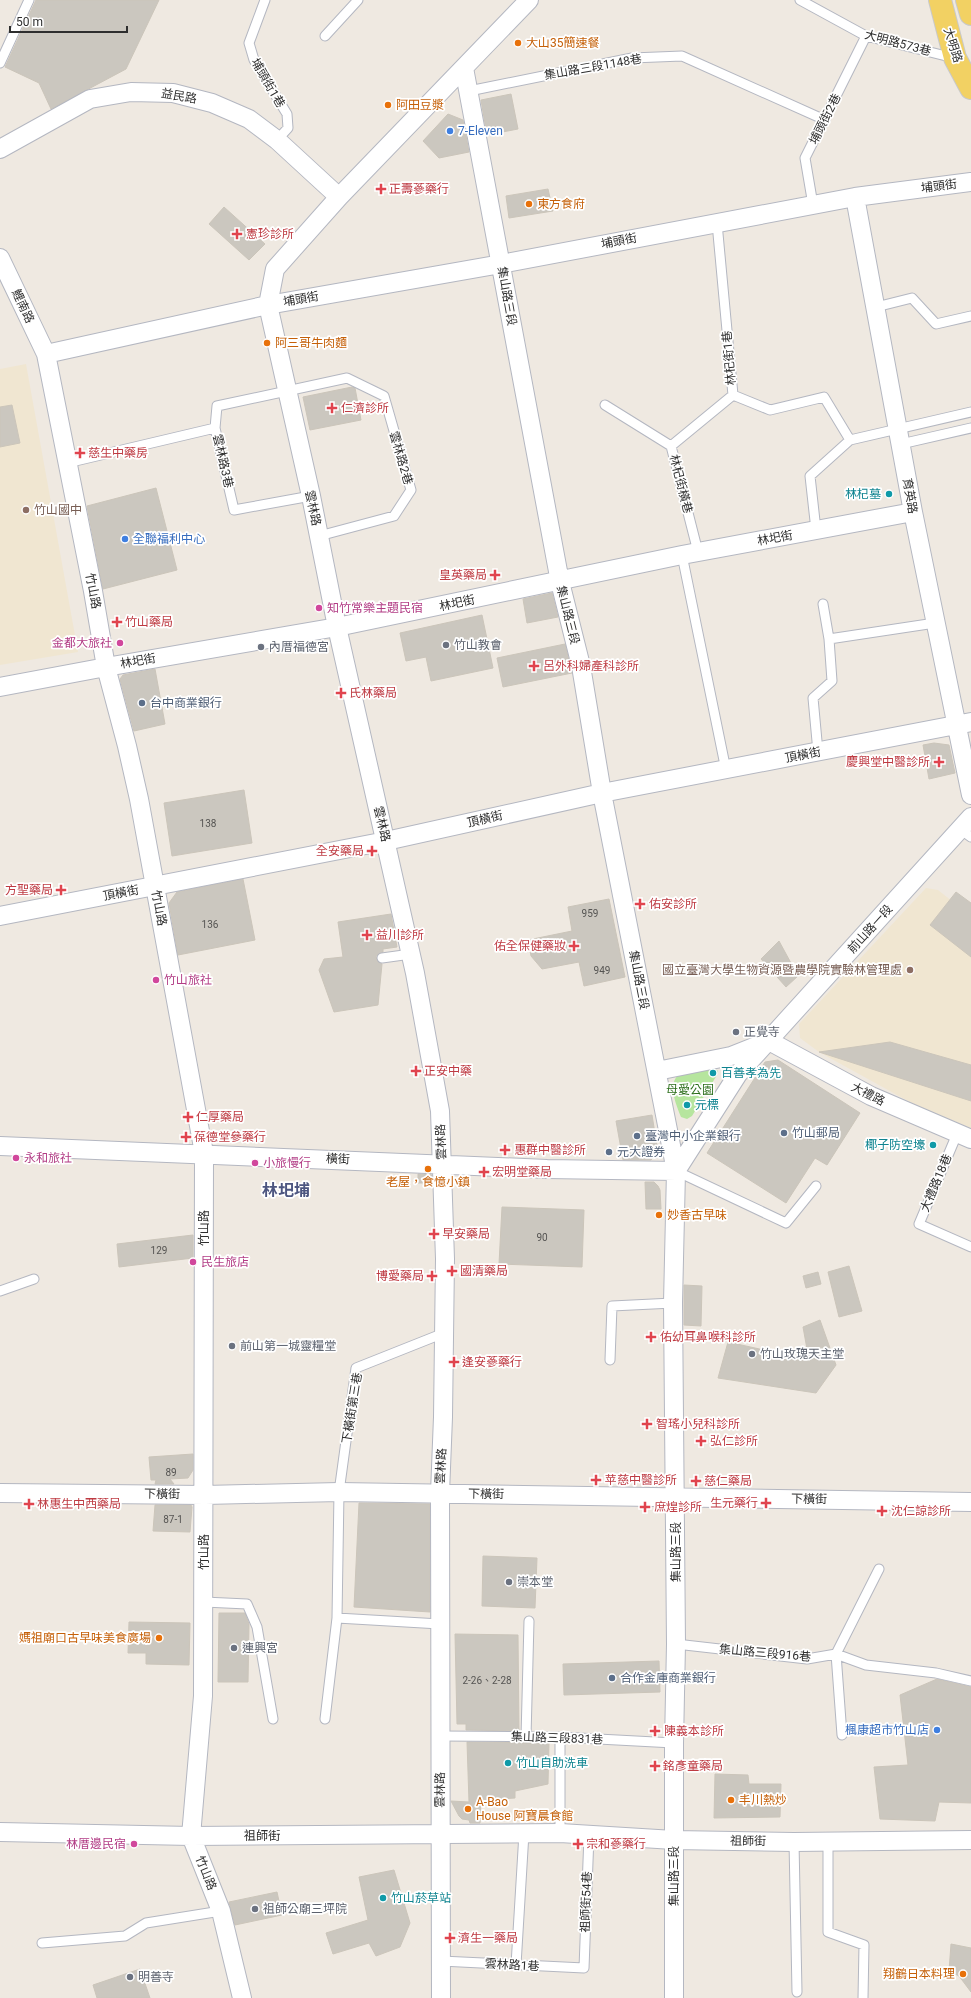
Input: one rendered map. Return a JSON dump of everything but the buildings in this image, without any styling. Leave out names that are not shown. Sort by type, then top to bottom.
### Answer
[{"type":"main road","name":"大明路","points":[[940,0],[955,58],[971,88]]},
{"type":"main road","points":[[967,0],[971,14]]},
{"type":"street","points":[[464,68],[525,1]]},
{"type":"street","name":"集山路三段","points":[[464,68],[560,582],[581,666],[602,793],[676,1171],[673,1303],[676,1497],[674,1998]]},
{"type":"street","name":"埔頭街","points":[[268,305],[275,270],[340,197],[464,68]]},
{"type":"street","name":"益民路","points":[[0,150],[90,99],[131,92],[173,94],[212,103],[249,119],[277,140],[340,197]]},
{"type":"street","name":"埔頭街","points":[[46,354],[268,305],[501,264],[855,197],[971,182]]},
{"type":"street","name":"育英路","points":[[855,197],[935,623],[964,724],[971,795]]},
{"type":"street","name":"鯉南路","points":[[0,258],[46,354]]},
{"type":"street","name":"雲林路","points":[[268,305],[311,496],[337,627],[411,954],[440,1111],[445,1260],[443,1417],[440,1493],[441,1736],[439,1835],[441,1998]]},
{"type":"street","name":"竹山路","points":[[46,354],[93,591],[106,667],[139,799],[204,1153],[202,1437],[205,1495],[204,1696],[191,1836],[221,1911],[242,1998]]},
{"type":"street","name":"林圯街","points":[[0,687],[337,627],[690,554],[913,512]]},
{"type":"street","name":"頂橫街","points":[[0,916],[386,841],[602,793],[964,724]]},
{"type":"street","name":"前山路一段","points":[[676,1171],[738,1074],[967,828]]},
{"type":"street","name":"前山路一段","points":[[657,1071],[731,1056],[769,1041]]},
{"type":"street","name":"大禮路","points":[[769,1041],[871,1096],[964,1137]]},
{"type":"street","name":"橫街","points":[[0,1146],[204,1153],[547,1169],[676,1171]]},
{"type":"street","name":"下橫街","points":[[0,1492],[205,1495],[339,1492],[440,1493],[971,1502]]},
{"type":"street","name":"祖師街","points":[[0,1832],[191,1836],[439,1835],[560,1832],[674,1840],[794,1842],[828,1840],[971,1840]]},
{"type":"lane","points":[[0,63],[29,0]]},
{"type":"lane","name":"埔頭街1巷","points":[[265,0],[248,43],[254,60],[287,114],[288,128],[277,140]]},
{"type":"lane","points":[[325,36],[358,0]]},
{"type":"lane","name":"大明路573巷","points":[[800,0],[866,36],[955,58]]},
{"type":"lane","name":"埔頭街2巷","points":[[812,205],[805,158],[866,36]]},
{"type":"lane","name":"集山路三段1148巷","points":[[469,91],[632,58],[682,56],[825,120]]},
{"type":"lane","name":"林杞街1巷","points":[[717,223],[733,395],[770,410],[824,397],[850,440]]},
{"type":"lane","points":[[876,307],[912,298],[936,324],[971,316]]},
{"type":"lane","name":"雲林路2巷","points":[[287,390],[347,378],[384,396],[410,490],[394,516],[319,536]]},
{"type":"lane","name":"雲林路3巷","points":[[287,390],[217,406],[215,428],[234,510],[311,496]]},
{"type":"lane","points":[[671,446],[733,395]]},
{"type":"lane","name":"林杞街橫巷","points":[[605,405],[671,446],[726,770]]},
{"type":"lane","points":[[899,437],[971,412]]},
{"type":"lane","points":[[67,463],[215,428]]},
{"type":"lane","points":[[816,530],[810,476],[850,440],[899,437],[971,428]]},
{"type":"lane","points":[[818,752],[813,698],[832,681],[829,639],[823,604]]},
{"type":"lane","points":[[829,639],[935,623]]},
{"type":"lane","points":[[382,958],[411,954]]},
{"type":"lane","name":"大禮路18巷","points":[[964,1137],[919,1224],[971,1247]]},
{"type":"lane","points":[[676,1171],[786,1223],[816,1186]]},
{"type":"lane","points":[[0,1291],[34,1279]]},
{"type":"lane","points":[[610,1360],[612,1306],[673,1303]]},
{"type":"lane","name":"下橫街第三巷","points":[[339,1492],[356,1368],[444,1333]]},
{"type":"lane","points":[[325,1719],[337,1618],[339,1492]]},
{"type":"lane","points":[[842,1735],[836,1654],[879,1569]]},
{"type":"lane","points":[[204,1602],[246,1604],[257,1627],[273,1719]]},
{"type":"lane","points":[[337,1618],[440,1624]]},
{"type":"lane","points":[[526,1737],[529,1621]]},
{"type":"lane","name":"集山路三段916巷","points":[[676,1644],[807,1659],[836,1654],[866,1665],[936,1672],[971,1681]]},
{"type":"lane","name":"集山路三段831巷","points":[[441,1736],[560,1737],[674,1742]]},
{"type":"lane","points":[[560,1737],[560,1832]]},
{"type":"lane","points":[[516,1965],[524,1833]]},
{"type":"lane","name":"祖師街54巷","points":[[584,1968],[589,1835]]},
{"type":"lane","points":[[828,1840],[828,1932],[864,1945],[863,1998]]},
{"type":"lane","points":[[794,1842],[797,1992]]},
{"type":"lane","points":[[42,1943],[125,1936],[146,1923],[221,1911]]},
{"type":"lane","name":"雲林路1巷","points":[[441,1961],[584,1968]]},
{"type":"shaded area","name":"竹山國中","points":[[26,364],[78,652],[0,665],[0,369]]},
{"type":"shaded area","name":"國立臺灣大學生物資源暨農學院實驗林管理處","points":[[926,888],[938,890],[971,916],[971,1128],[917,1106],[819,1052],[800,1038],[799,1024]]},
{"type":"green space","name":"母愛公園","points":[[714,1068],[718,1071],[717,1075],[692,1116],[687,1119],[681,1117],[673,1093],[674,1081],[683,1072]]},
{"type":"place","name":"大山35簡速餐","points":[[518,43]]},
{"type":"place","name":"阿田豆漿","points":[[388,105]]},
{"type":"place","name":"7-Eleven","points":[[450,131]]},
{"type":"place","name":"正壽蔘藥行","points":[[381,189]]},
{"type":"place","name":"東方食府","points":[[529,204]]},
{"type":"place","name":"憲珍診所","points":[[237,234]]},
{"type":"place","name":"阿三哥牛肉麵","points":[[267,343]]},
{"type":"place","name":"仁濟診所","points":[[332,408]]},
{"type":"place","name":"慈生中藥房","points":[[80,453]]},
{"type":"place","name":"林杞墓","points":[[889,494]]},
{"type":"place","name":"竹山國中","points":[[26,510]]},
{"type":"place","name":"全聯福利中心","points":[[125,539]]},
{"type":"place","name":"皇英藥局","points":[[495,575]]},
{"type":"place","name":"知竹常樂主題民宿","points":[[319,608]]},
{"type":"place","name":"竹山藥局","points":[[117,622]]},
{"type":"place","name":"金都大旅社","points":[[120,643]]},
{"type":"place","name":"竹山教會","points":[[446,645]]},
{"type":"place","name":"內厝福德宮","points":[[261,647]]},
{"type":"place","name":"呂外科婦產科診所","points":[[534,666]]},
{"type":"place","name":"氏林藥局","points":[[341,693]]},
{"type":"place","name":"台中商業銀行","points":[[142,703]]},
{"type":"place","name":"慶興堂中醫診所","points":[[939,762]]},
{"type":"place","name":"全安藥局","points":[[372,851]]},
{"type":"place","name":"方聖藥局","points":[[61,890]]},
{"type":"place","name":"佑安診所","points":[[640,904]]},
{"type":"place","name":"益川診所","points":[[367,935]]},
{"type":"place","name":"佑全保健藥妝","points":[[574,946]]},
{"type":"place","name":"國立臺灣大學生物資源暨農學院實驗林管理處","points":[[910,970]]},
{"type":"place","name":"竹山旅社","points":[[156,980]]},
{"type":"place","name":"正覺寺","points":[[736,1032]]},
{"type":"place","name":"正安中藥","points":[[416,1071]]},
{"type":"place","name":"百善孝為先","points":[[713,1073]]},
{"type":"place","name":"元標","points":[[687,1105]]},
{"type":"place","name":"仁厚藥局","points":[[188,1117]]},
{"type":"place","name":"竹山郵局","points":[[784,1133]]},
{"type":"place","name":"臺灣中小企業銀行","points":[[637,1136]]},
{"type":"place","name":"葆德堂參藥行","points":[[186,1137]]},
{"type":"place","name":"椰子防空壕","points":[[933,1145]]},
{"type":"place","name":"惠群中醫診所","points":[[505,1150]]},
{"type":"place","name":"元大證券","points":[[609,1152]]},
{"type":"place","name":"永和旅社","points":[[16,1158]]},
{"type":"place","name":"小旅慢行","points":[[255,1163]]},
{"type":"place","name":"老屋，食憶小鎮","points":[[428,1169]]},
{"type":"place","name":"宏明堂藥局","points":[[484,1172]]},
{"type":"place","name":"妙香古早味","points":[[659,1215]]},
{"type":"place","name":"早安藥局","points":[[434,1234]]},
{"type":"place","name":"民生旅店","points":[[193,1262]]},
{"type":"place","name":"國清藥局","points":[[452,1271]]},
{"type":"place","name":"博愛藥局","points":[[432,1276]]},
{"type":"place","name":"佑幼耳鼻喉科診所","points":[[651,1337]]},
{"type":"place","name":"前山第一城靈糧堂","points":[[232,1346]]},
{"type":"place","name":"竹山玫瑰天主堂","points":[[752,1354]]},
{"type":"place","name":"逢安蔘藥行","points":[[454,1362]]},
{"type":"place","name":"智瑤小兒科診所","points":[[647,1424]]},
{"type":"place","name":"弘仁診所","points":[[701,1441]]},
{"type":"place","name":"苹慈中醫診所","points":[[596,1480]]},
{"type":"place","name":"慈仁藥局","points":[[696,1481]]},
{"type":"place","name":"生元藥行","points":[[766,1503]]},
{"type":"place","name":"林惠生中西藥局","points":[[29,1504]]},
{"type":"place","name":"庶煌診所","points":[[645,1507]]},
{"type":"place","name":"沈仁諒診所","points":[[882,1511]]},
{"type":"place","name":"崇本堂","points":[[509,1582]]},
{"type":"place","name":"媽祖廟口古早味美食廣場","points":[[159,1638]]},
{"type":"place","name":"連興宮","points":[[234,1648]]},
{"type":"place","name":"合作金庫商業銀行","points":[[612,1678]]},
{"type":"place","name":"楓康超市竹山店","points":[[937,1730]]},
{"type":"place","name":"陳義本診所","points":[[655,1731]]},
{"type":"place","name":"竹山自助洗車","points":[[508,1763]]},
{"type":"place","name":"銘彥童藥局","points":[[655,1766]]},
{"type":"place","name":"丰川熱炒","points":[[731,1800]]},
{"type":"place","name":"A-Bao House 阿寶晨食館","points":[[468,1809]]},
{"type":"place","name":"林厝邊民宿","points":[[134,1844]]},
{"type":"place","name":"宗和蔘藥行","points":[[578,1844]]},
{"type":"place","name":"竹山菸草站","points":[[383,1898]]},
{"type":"place","name":"祖師公廟三坪院","points":[[255,1909]]},
{"type":"place","name":"濟生一藥局","points":[[450,1938]]},
{"type":"place","name":"翔鶴日本料理","points":[[963,1974]]},
{"type":"place","name":"明善寺","points":[[130,1977]]},
{"type":"district","name":"林圯埔","points":[[286,1190]]}]
